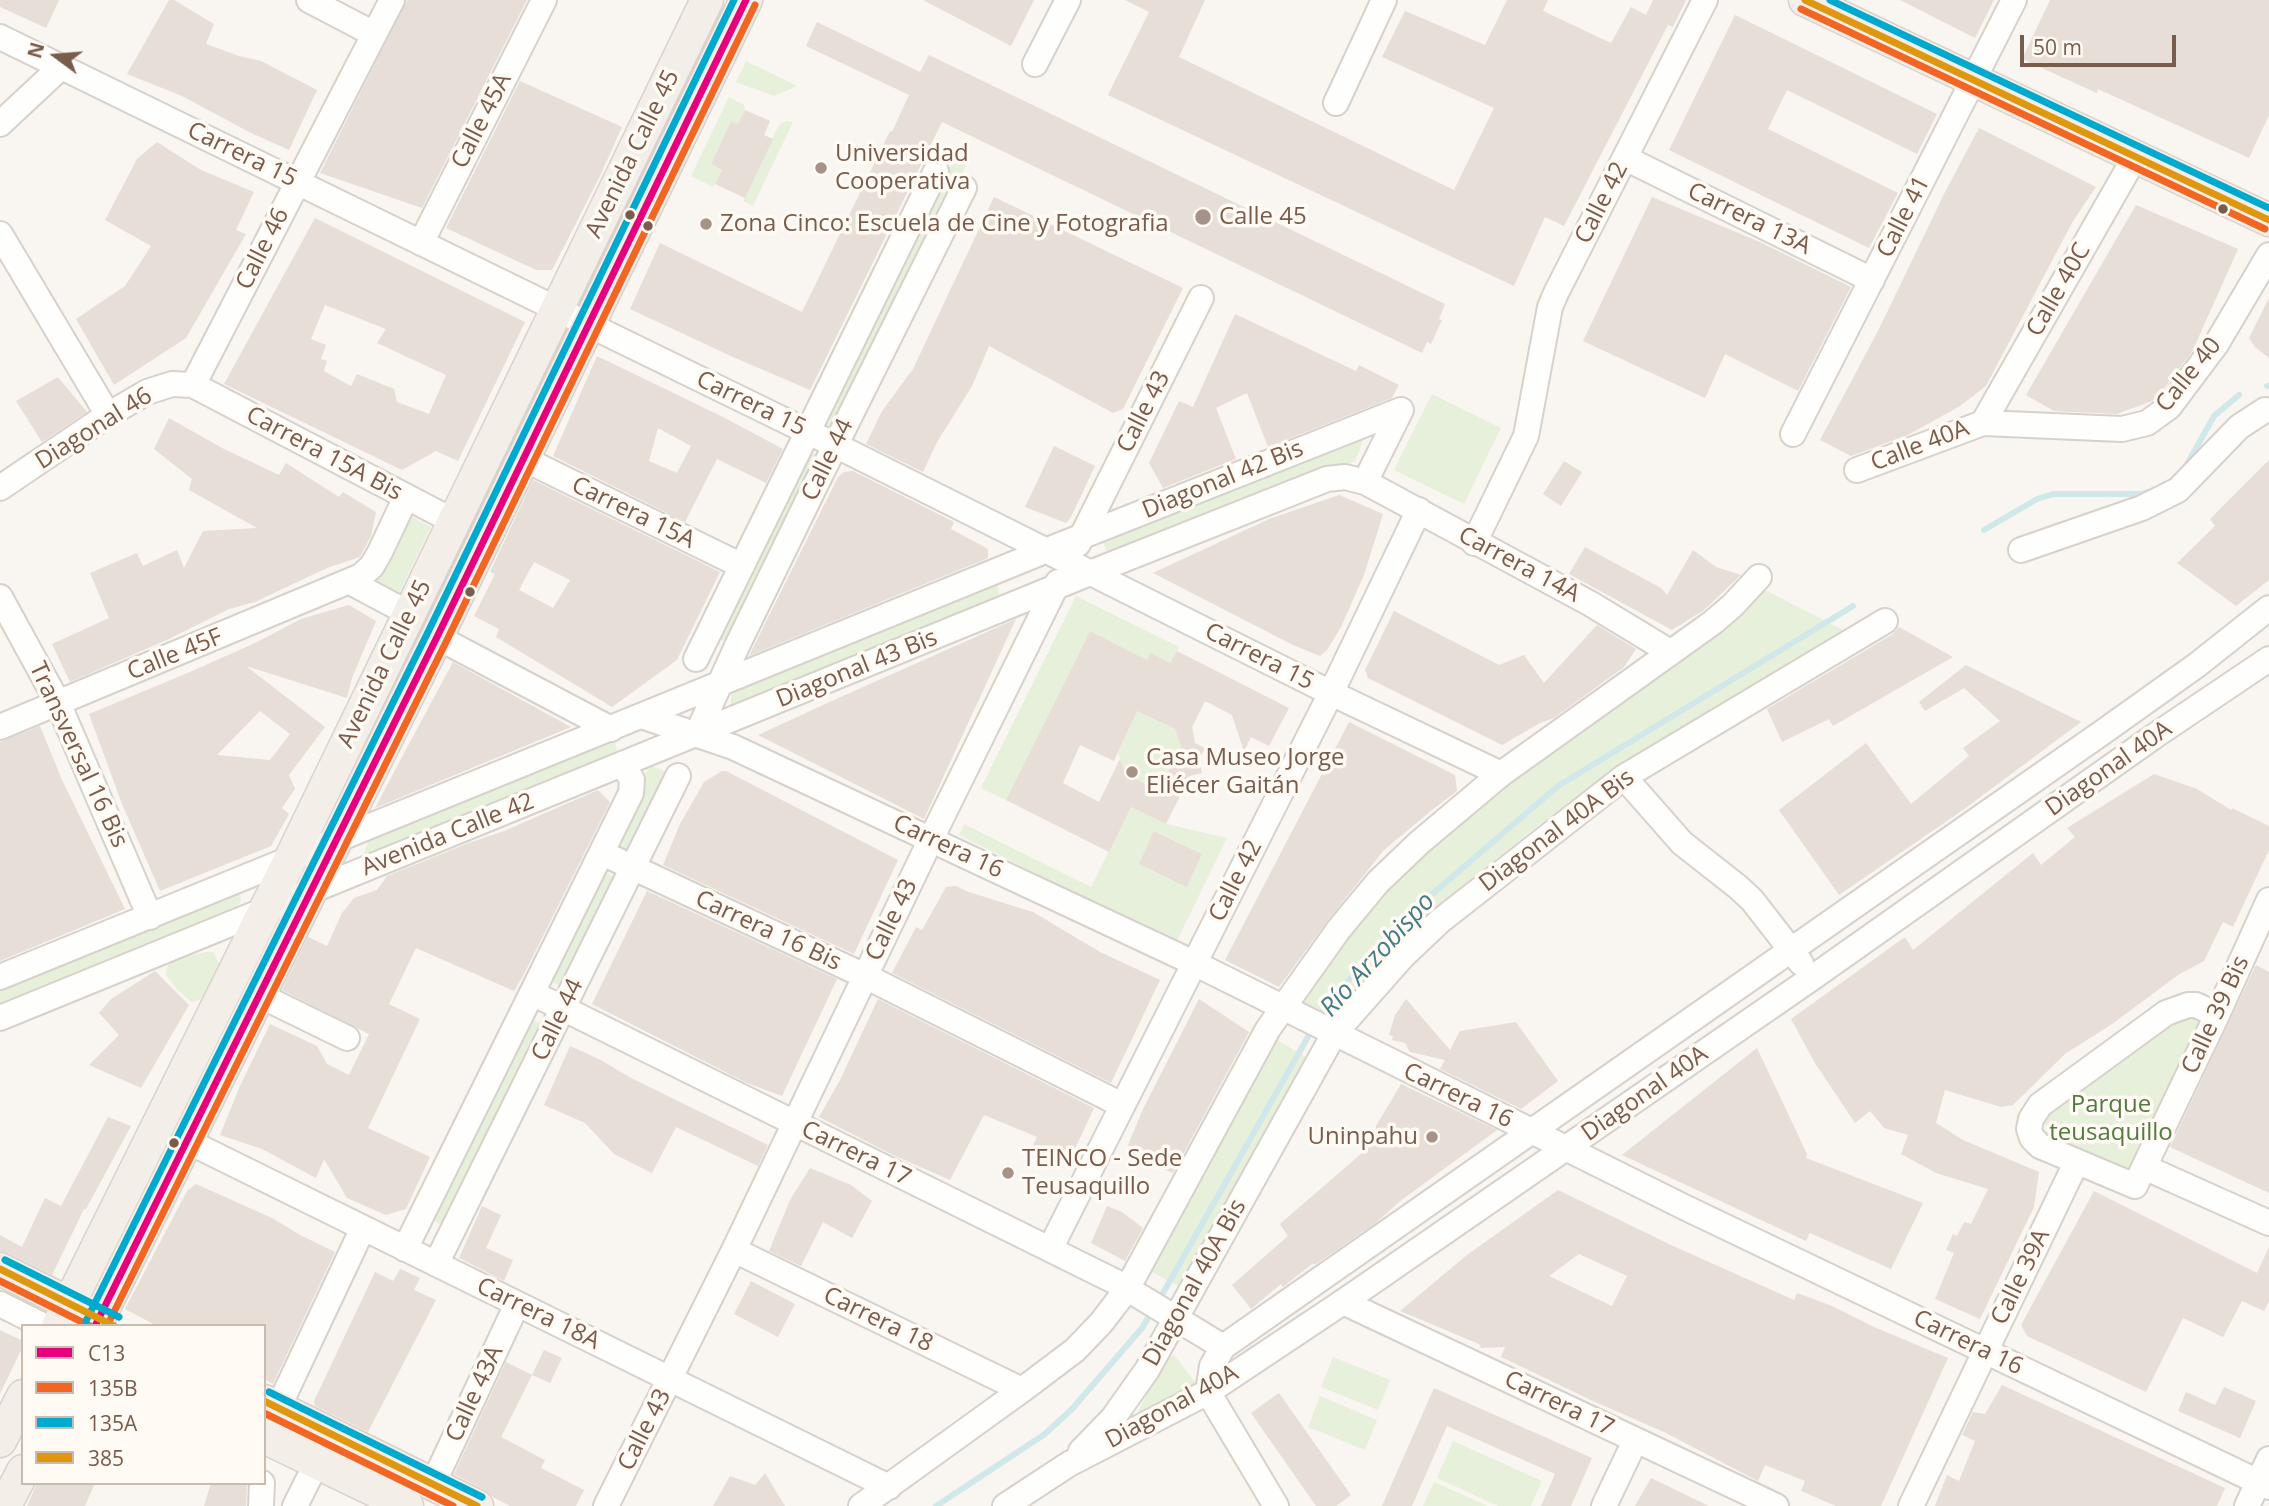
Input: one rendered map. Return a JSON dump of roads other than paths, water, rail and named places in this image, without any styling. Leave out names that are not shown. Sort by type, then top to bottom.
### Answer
[{"type":"main road","name":"Avenida Calle 45","points":[[63,1315],[290,860],[707,0]]},
{"type":"main road","name":"Avenida Calle 45","points":[[102,1323],[187,1141],[437,637],[746,0]]},
{"type":"main road","points":[[1805,0],[2269,220]]},
{"type":"main road","points":[[0,1269],[63,1315],[102,1323]]},
{"type":"main road","points":[[0,1441],[21,1400]]},
{"type":"main road","points":[[271,1404],[477,1506]]},
{"type":"main road","points":[[266,1438],[407,1506]]},
{"type":"main road","points":[[5,1506],[21,1475]]},
{"type":"street","points":[[309,0],[374,34]]},
{"type":"street","name":"Calle 46","points":[[193,385],[392,0]]},
{"type":"street","name":"Calle 45A","points":[[421,243],[544,0]]},
{"type":"street","points":[[1035,64],[1068,0]]},
{"type":"street","points":[[1336,103],[1384,0]]},
{"type":"street","name":"Calle 42","points":[[1474,543],[1522,446],[1530,418],[1550,307],[1705,0]]},
{"type":"street","name":"Calle 41","points":[[1793,434],[2014,0]]},
{"type":"street","name":"Carrera 15","points":[[0,37],[835,445],[1331,693],[1501,774]]},
{"type":"street","points":[[0,124],[61,67]]},
{"type":"street","name":"Calle 40C","points":[[1983,423],[2135,157]]},
{"type":"street","name":"Carrera 13A","points":[[1625,158],[1872,280]]},
{"type":"street","name":"Calle 44","points":[[696,659],[936,171]]},
{"type":"street","name":"Calle 44","points":[[697,734],[835,445],[964,188]]},
{"type":"street","points":[[0,234],[108,415]]},
{"type":"street","name":"Calle 40","points":[[1983,423],[2122,429],[2147,423],[2169,407],[2217,343],[2269,255]]},
{"type":"street","name":"Calle 43","points":[[1080,568],[1081,537],[1201,298]]},
{"type":"street","name":"Diagonal 46","points":[[0,488],[108,415],[148,392],[172,384],[193,385]]},
{"type":"street","name":"Carrera 15A Bis","points":[[193,385],[455,522]]},
{"type":"street","name":"Diagonal 42 Bis","points":[[1045,551],[1401,410],[1365,482],[1345,477],[1327,479],[1080,568]]},
{"type":"street","points":[[2021,550],[2142,508],[2178,490],[2239,427],[2265,410]]},
{"type":"street","name":"Calle 40A","points":[[1857,470],[1983,423]]},
{"type":"street","name":"Carrera 15A","points":[[524,459],[742,566]]},
{"type":"street","name":"Carrera 14A","points":[[1365,482],[1591,604],[1670,652]]},
{"type":"street","name":"Calle 45F","points":[[0,727],[361,576],[372,566],[406,497]]},
{"type":"street","name":"Calle 42","points":[[1050,1249],[1331,693],[1419,510]]},
{"type":"street","name":"Diagonal 43 Bis","points":[[611,729],[1045,551]]},
{"type":"street","name":"Diagonal 43 Bis","points":[[624,764],[1056,587],[1080,568]]},
{"type":"street","points":[[861,1506],[1075,1350],[1131,1292],[1268,1030],[1285,1010],[1339,929],[1378,882],[1420,842],[1501,774],[1722,614],[1759,577]]},
{"type":"street","points":[[350,582],[410,614]]},
{"type":"street","name":"Calle 43","points":[[606,1506],[671,1379],[931,839],[1056,587]]},
{"type":"street","name":"Transversal 16 Bis","points":[[0,597],[58,703],[150,917]]},
{"type":"street","name":"Diagonal 40A","points":[[1223,1347],[2197,665],[2269,608]]},
{"type":"street","name":"Diagonal 40A Bis","points":[[1069,1464],[1129,1397],[1330,1032],[1403,956],[1440,921],[1624,777],[1885,621]]},
{"type":"street","points":[[437,637],[611,729]]},
{"type":"street","name":"Diagonal 40A","points":[[1005,1506],[1069,1464],[1208,1392],[1567,1149],[2156,735],[2269,659]]},
{"type":"street","name":"Carrera 16","points":[[641,716],[733,747],[1194,963],[1530,1131],[2263,1485]]},
{"type":"street","name":"Avenida Calle 42","points":[[0,977],[611,729]]},
{"type":"street","name":"Calle 44","points":[[405,1249],[631,793],[632,780],[624,764]]},
{"type":"street","name":"Avenida Calle 42","points":[[0,1018],[624,764]]},
{"type":"street","name":"Calle 44","points":[[436,1264],[678,776]]},
{"type":"street","points":[[1624,777],[1682,844],[1752,900],[1812,978]]},
{"type":"street","name":"Carrera 16 Bis","points":[[601,853],[865,976],[1122,1105]]},
{"type":"street","name":"Calle 39 Bis","points":[[2144,1167],[2269,901]]},
{"type":"street","name":"Carrera 17","points":[[532,993],[1050,1249],[1131,1292],[1223,1347]]},
{"type":"street","points":[[259,995],[347,1038]]},
{"type":"street","points":[[2217,1015],[2188,1004],[2166,1013],[2046,1100],[2031,1119],[2029,1129],[2032,1138],[2040,1146],[2076,1163],[2135,1186],[2144,1167],[2269,1223]]},
{"type":"street","name":"Carrera 18A","points":[[187,1141],[889,1487]]},
{"type":"street","name":"Calle 39A","points":[[1911,1506],[2076,1163]]},
{"type":"street","points":[[266,1428],[271,1404],[363,1228]]},
{"type":"street","name":"Carrera 18","points":[[734,1250],[1022,1390]]},
{"type":"street","name":"Carrera 17","points":[[1343,1301],[1776,1506]]},
{"type":"street","points":[[0,1304],[40,1324]]},
{"type":"street","name":"Calle 43A","points":[[433,1484],[517,1304]]},
{"type":"street","points":[[1223,1347],[1212,1366],[1208,1392],[1276,1506]]},
{"type":"street","points":[[1604,1506],[1636,1441]]},
{"type":"street","points":[[2247,1506],[2263,1485],[2269,1459]]},
{"type":"street","points":[[295,1506],[317,1462]]},
{"type":"street","points":[[261,1506],[262,1485]]},
{"type":"waterway","points":[[2185,468],[2214,416],[2239,395]]},
{"type":"waterway","points":[[1984,530],[2037,499],[2053,494],[2141,494],[2154,490]]},
{"type":"waterway","name":"Río Arzobispo","points":[[1319,1019],[1327,1004],[1416,908],[1558,786],[1853,606]]},
{"type":"waterway","name":"Río Arzobispo","points":[[1158,1302],[1313,1028]]},
{"type":"waterway","name":"Río Arzobispo","points":[[936,1506],[1045,1434],[1072,1409],[1142,1328],[1152,1311]]},
{"type":"place","name":"Universidad Cooperativa","points":[[821,168]]},
{"type":"place","name":"Calle 45","points":[[1203,217]]},
{"type":"place","name":"Zona Cinco: Escuela de Cine y Fotografia","points":[[706,224]]},
{"type":"place","name":"Casa Museo Jorge Eliécer Gaitán","points":[[1132,772]]},
{"type":"place","name":"Uninpahu","points":[[1432,1137]]},
{"type":"place","name":"TEINCO - Sede Teusaquillo","points":[[1008,1173]]},
{"type":"park label","name":"Parque teusaquillo","points":[[2111,1119]]}]
